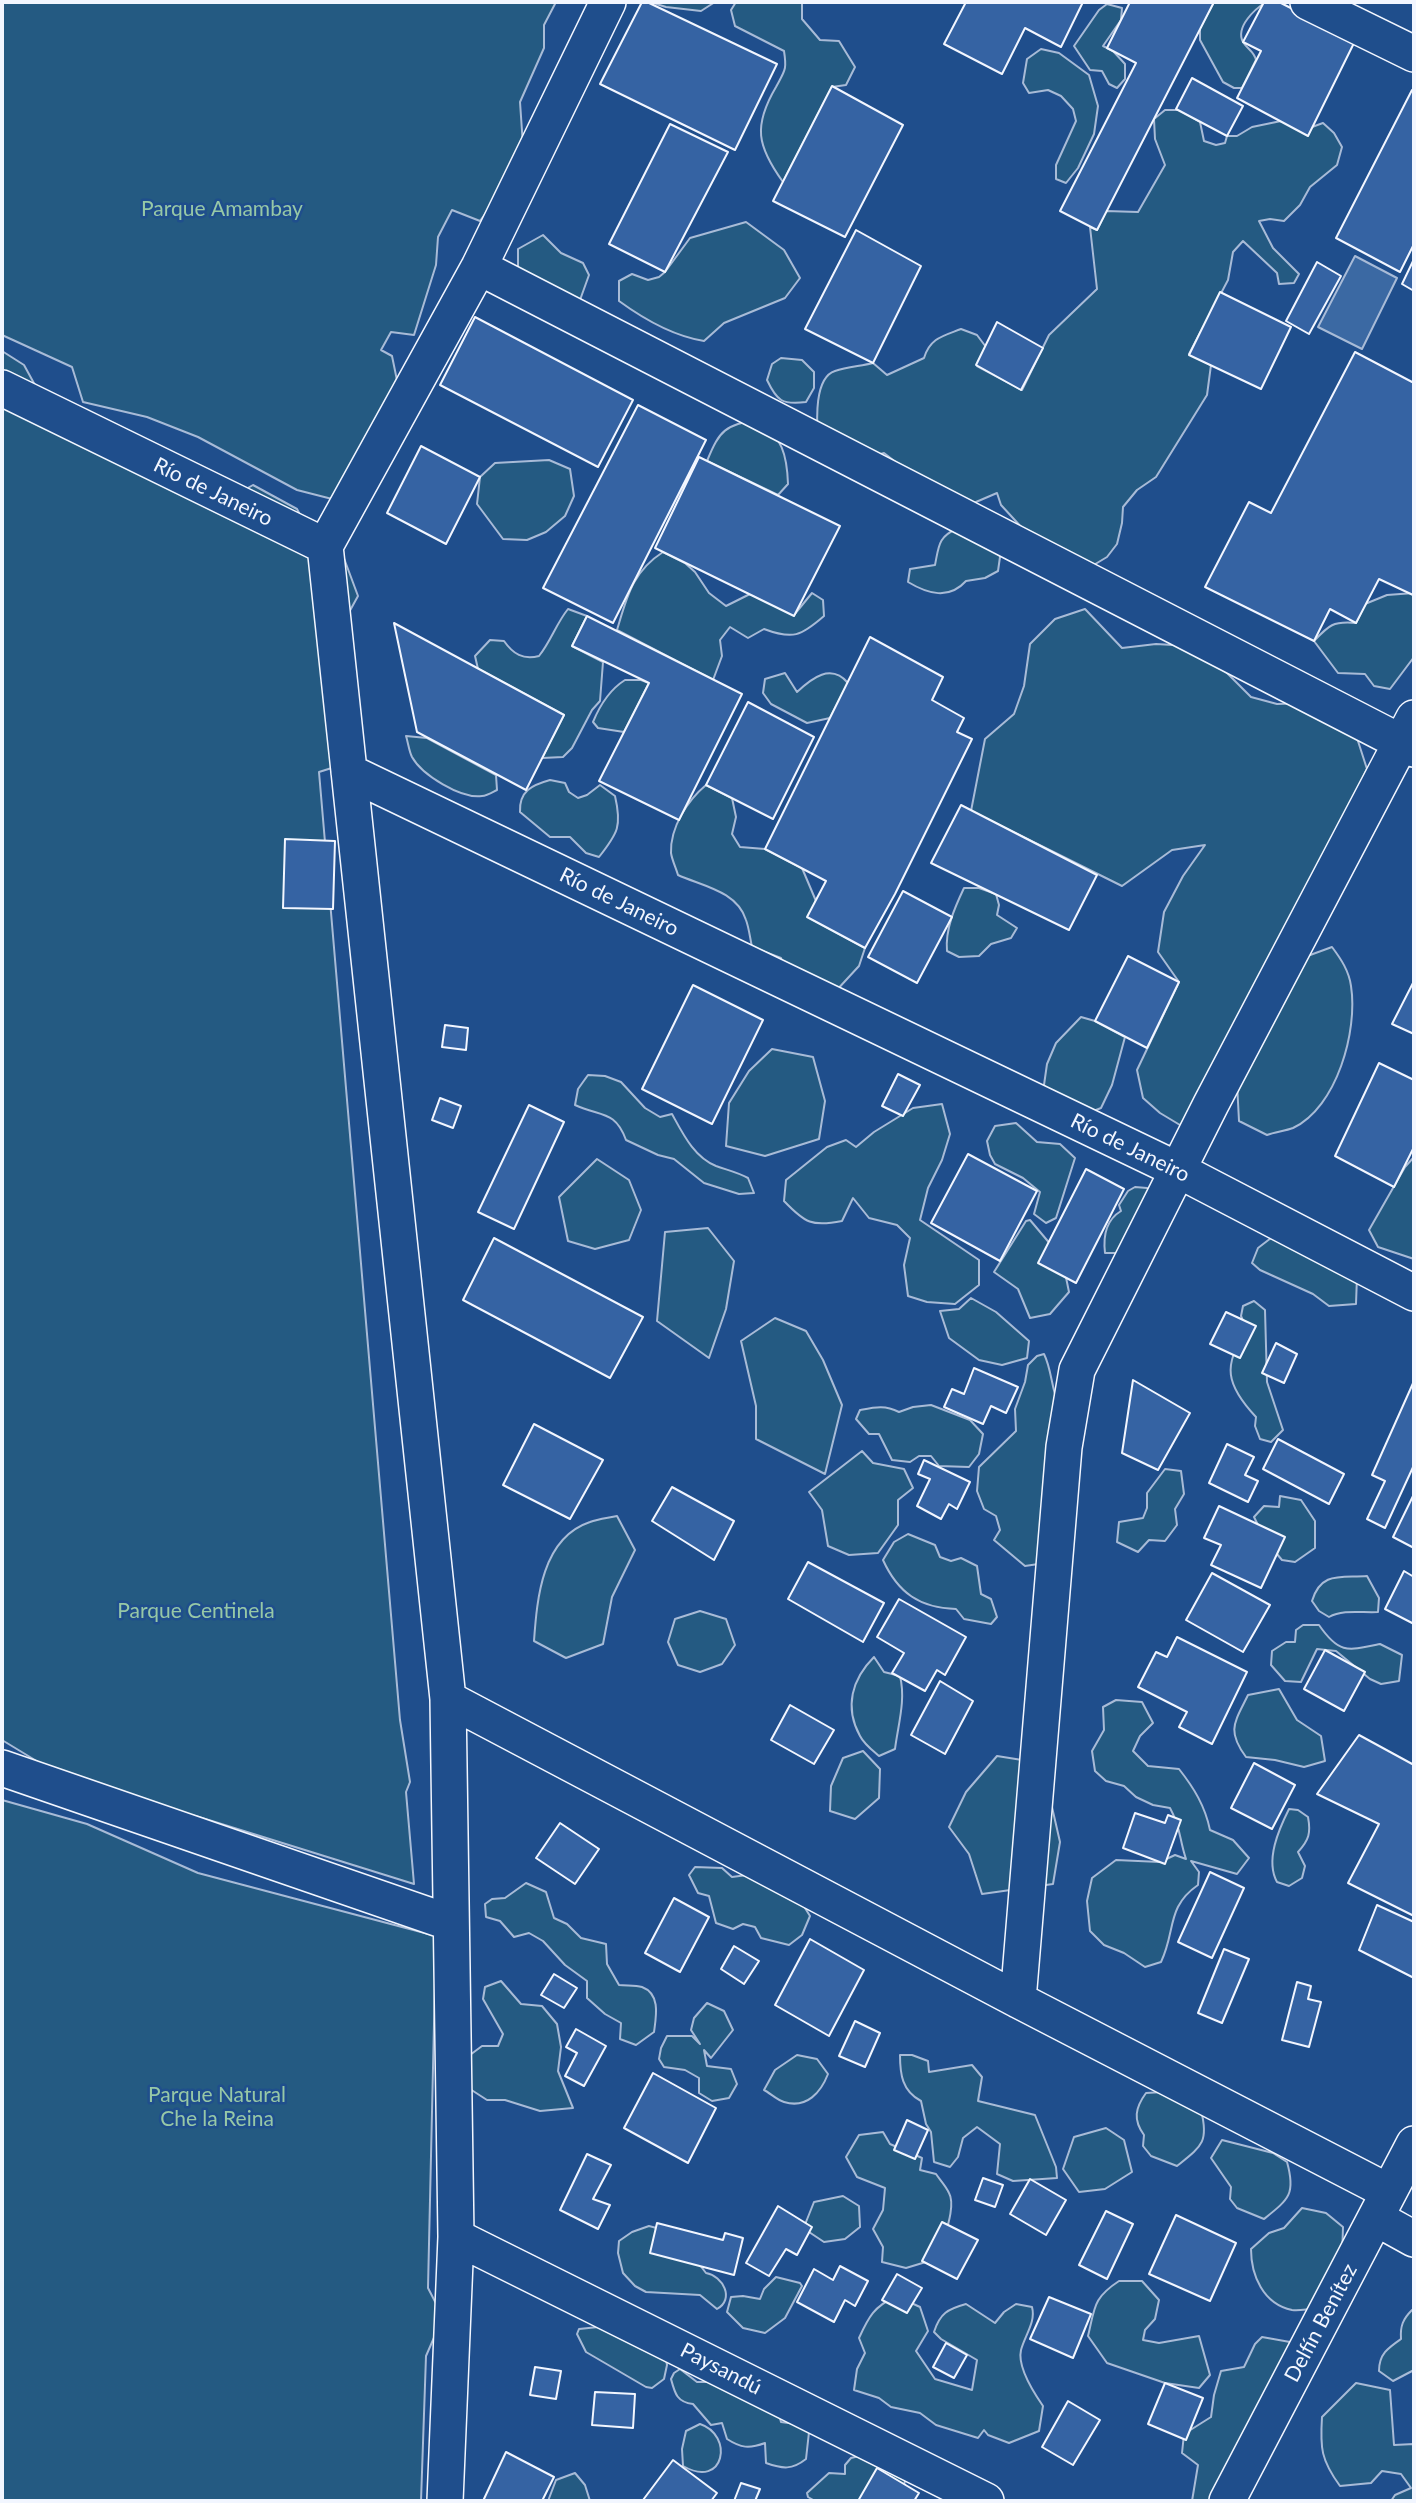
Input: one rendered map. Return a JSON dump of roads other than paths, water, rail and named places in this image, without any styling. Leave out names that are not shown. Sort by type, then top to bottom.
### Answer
[{"type":"street","points":[[444,2501],[456,2237],[448,1699],[325,547],[479,267],[608,2]]},
{"type":"street","points":[[1307,2],[1414,54]]},
{"type":"street","points":[[479,267],[1410,736],[1178,1170],[1077,1370],[1065,1447],[1018,2000]]},
{"type":"street","name":"Río de Janeiro","points":[[2,388],[325,547]]},
{"type":"street","name":"Río de Janeiro","points":[[349,772],[1178,1170],[1414,1293]]},
{"type":"street","points":[[448,1699],[1018,2000],[1383,2205],[1414,2239]]},
{"type":"street","points":[[2,1768],[451,1923]]},
{"type":"street","name":"Delfín Benítez","points":[[1227,2501],[1383,2205],[1412,2156]]},
{"type":"street","name":"Paysandú","points":[[456,2237],[986,2501]]},
{"type":"park label","name":"Parque Amambay","points":[[222,209]]},
{"type":"park label","name":"Parque Centinela","points":[[196,1611]]},
{"type":"park label","name":"Parque Natural Che la Reina","points":[[217,2107]]}]
